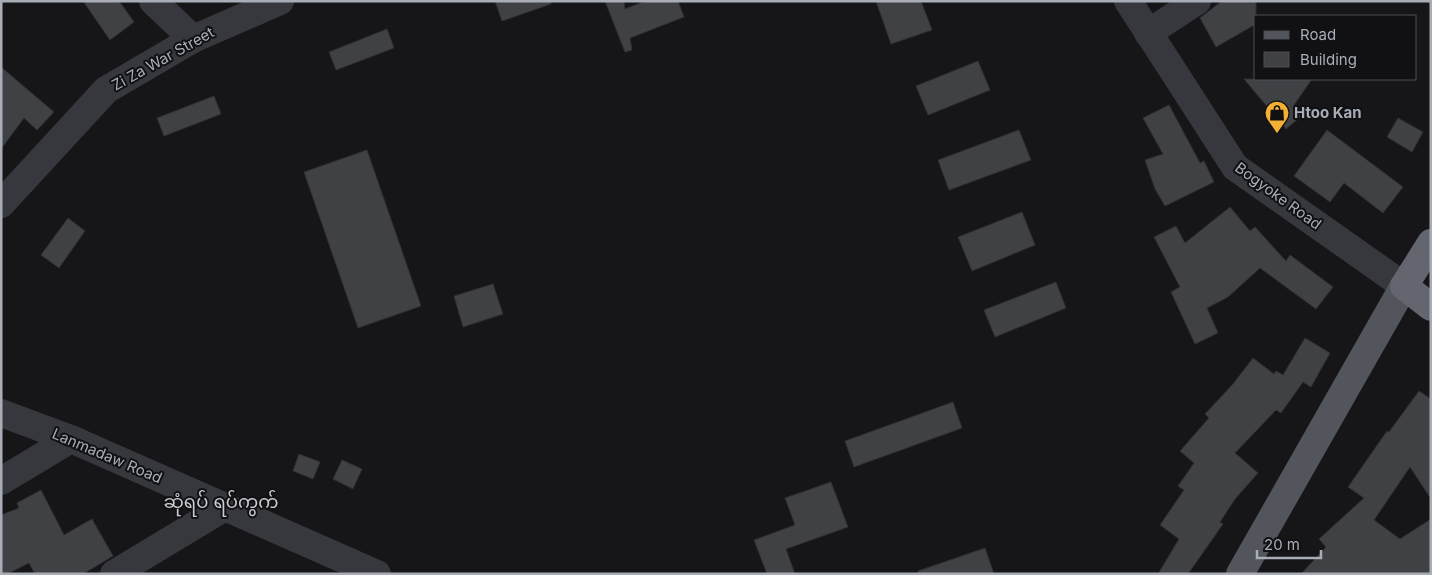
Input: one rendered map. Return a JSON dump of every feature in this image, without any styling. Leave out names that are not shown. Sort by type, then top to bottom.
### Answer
[{"type":"highway","points":[[1404,286],[1431,243]]},
{"type":"highway","name":"Bogyoke Road","points":[[1404,286],[1431,307]]},
{"type":"main road","points":[[1240,574],[1404,286]]},
{"type":"street","points":[[153,1],[194,39]]},
{"type":"street","name":"Zi Za War Street","points":[[1,204],[106,90],[194,39],[280,1]]},
{"type":"street","name":"Bogyoke Road","points":[[1128,1],[1235,167],[1404,286]]},
{"type":"street","points":[[1148,33],[1197,1]]},
{"type":"street","name":"Lanmadaw Road","points":[[1,414],[71,439],[377,574]]},
{"type":"street","points":[[1,481],[71,439]]},
{"type":"street","points":[[114,574],[224,507]]},
{"type":"building","points":[[83,1],[119,1],[134,22],[110,40]]},
{"type":"building","points":[[495,1],[551,1],[551,4],[502,21]]},
{"type":"building","points":[[605,1],[624,1],[625,9],[645,1],[678,1],[684,17],[630,38],[632,50],[625,52]]},
{"type":"building","points":[[876,1],[921,1],[932,30],[891,44]]},
{"type":"building","points":[[1222,1],[1256,1],[1254,25],[1216,47],[1200,18]]},
{"type":"building","points":[[387,29],[394,48],[336,70],[329,52]]},
{"type":"building","points":[[978,61],[990,90],[928,115],[916,86]]},
{"type":"building","points":[[1,67],[54,112],[37,130],[24,118],[1,149]]},
{"type":"building","points":[[1244,79],[1311,80],[1294,105],[1305,113],[1286,129]]},
{"type":"building","points":[[214,96],[221,114],[164,136],[157,118]]},
{"type":"building","points":[[1169,105],[1200,163],[1204,161],[1214,182],[1165,206],[1155,189],[1145,160],[1163,154],[1143,118]]},
{"type":"building","points":[[1398,118],[1423,132],[1412,152],[1387,137]]},
{"type":"building","points":[[1019,130],[1031,160],[949,190],[938,160]]},
{"type":"building","points":[[1327,130],[1403,187],[1383,213],[1344,183],[1330,202],[1294,176]]},
{"type":"building","points":[[367,150],[421,306],[358,328],[304,172]]},
{"type":"building","points":[[1230,207],[1250,231],[1255,227],[1286,261],[1290,255],[1333,287],[1316,309],[1260,268],[1228,297],[1207,308],[1218,333],[1195,344],[1171,292],[1180,287],[1154,237],[1176,226],[1185,243]]},
{"type":"building","points":[[1022,212],[1035,245],[972,271],[958,237]]},
{"type":"building","points":[[68,218],[85,231],[59,268],[41,255]]},
{"type":"building","points":[[1056,282],[1066,308],[995,337],[984,310]]},
{"type":"building","points":[[493,284],[503,314],[463,327],[454,296]]},
{"type":"building","points":[[1305,338],[1330,353],[1311,387],[1303,382],[1281,413],[1276,410],[1235,453],[1258,473],[1235,499],[1220,522],[1223,524],[1188,574],[1158,574],[1179,539],[1160,525],[1184,490],[1178,486],[1194,463],[1180,451],[1209,418],[1205,414],[1233,384],[1253,358],[1274,374],[1276,371],[1283,375]]},
{"type":"building","points":[[1419,391],[1431,399],[1431,499],[1410,467],[1374,520],[1400,539],[1431,519],[1431,574],[1301,574],[1326,547],[1319,539],[1364,498],[1348,487],[1387,431],[1389,432]]},
{"type":"building","points":[[953,402],[962,428],[854,467],[845,441]]},
{"type":"building","points":[[299,454],[320,462],[313,479],[293,471]]},
{"type":"building","points":[[342,460],[362,469],[353,489],[333,479]]},
{"type":"building","points":[[831,482],[848,527],[786,549],[795,574],[767,574],[754,540],[795,525],[785,498]]},
{"type":"building","points":[[41,490],[64,535],[92,519],[113,556],[83,574],[35,574],[29,563],[7,574],[1,574],[1,515],[19,508],[17,503]]},
{"type":"building","points":[[985,548],[994,574],[918,574],[918,571]]},
{"type":"place","name":"Htoo Kan","points":[[1277,134]]},
{"type":"district","name":"ဆုံရပ် ရပ်ကွက်","points":[[221,502]]}]
